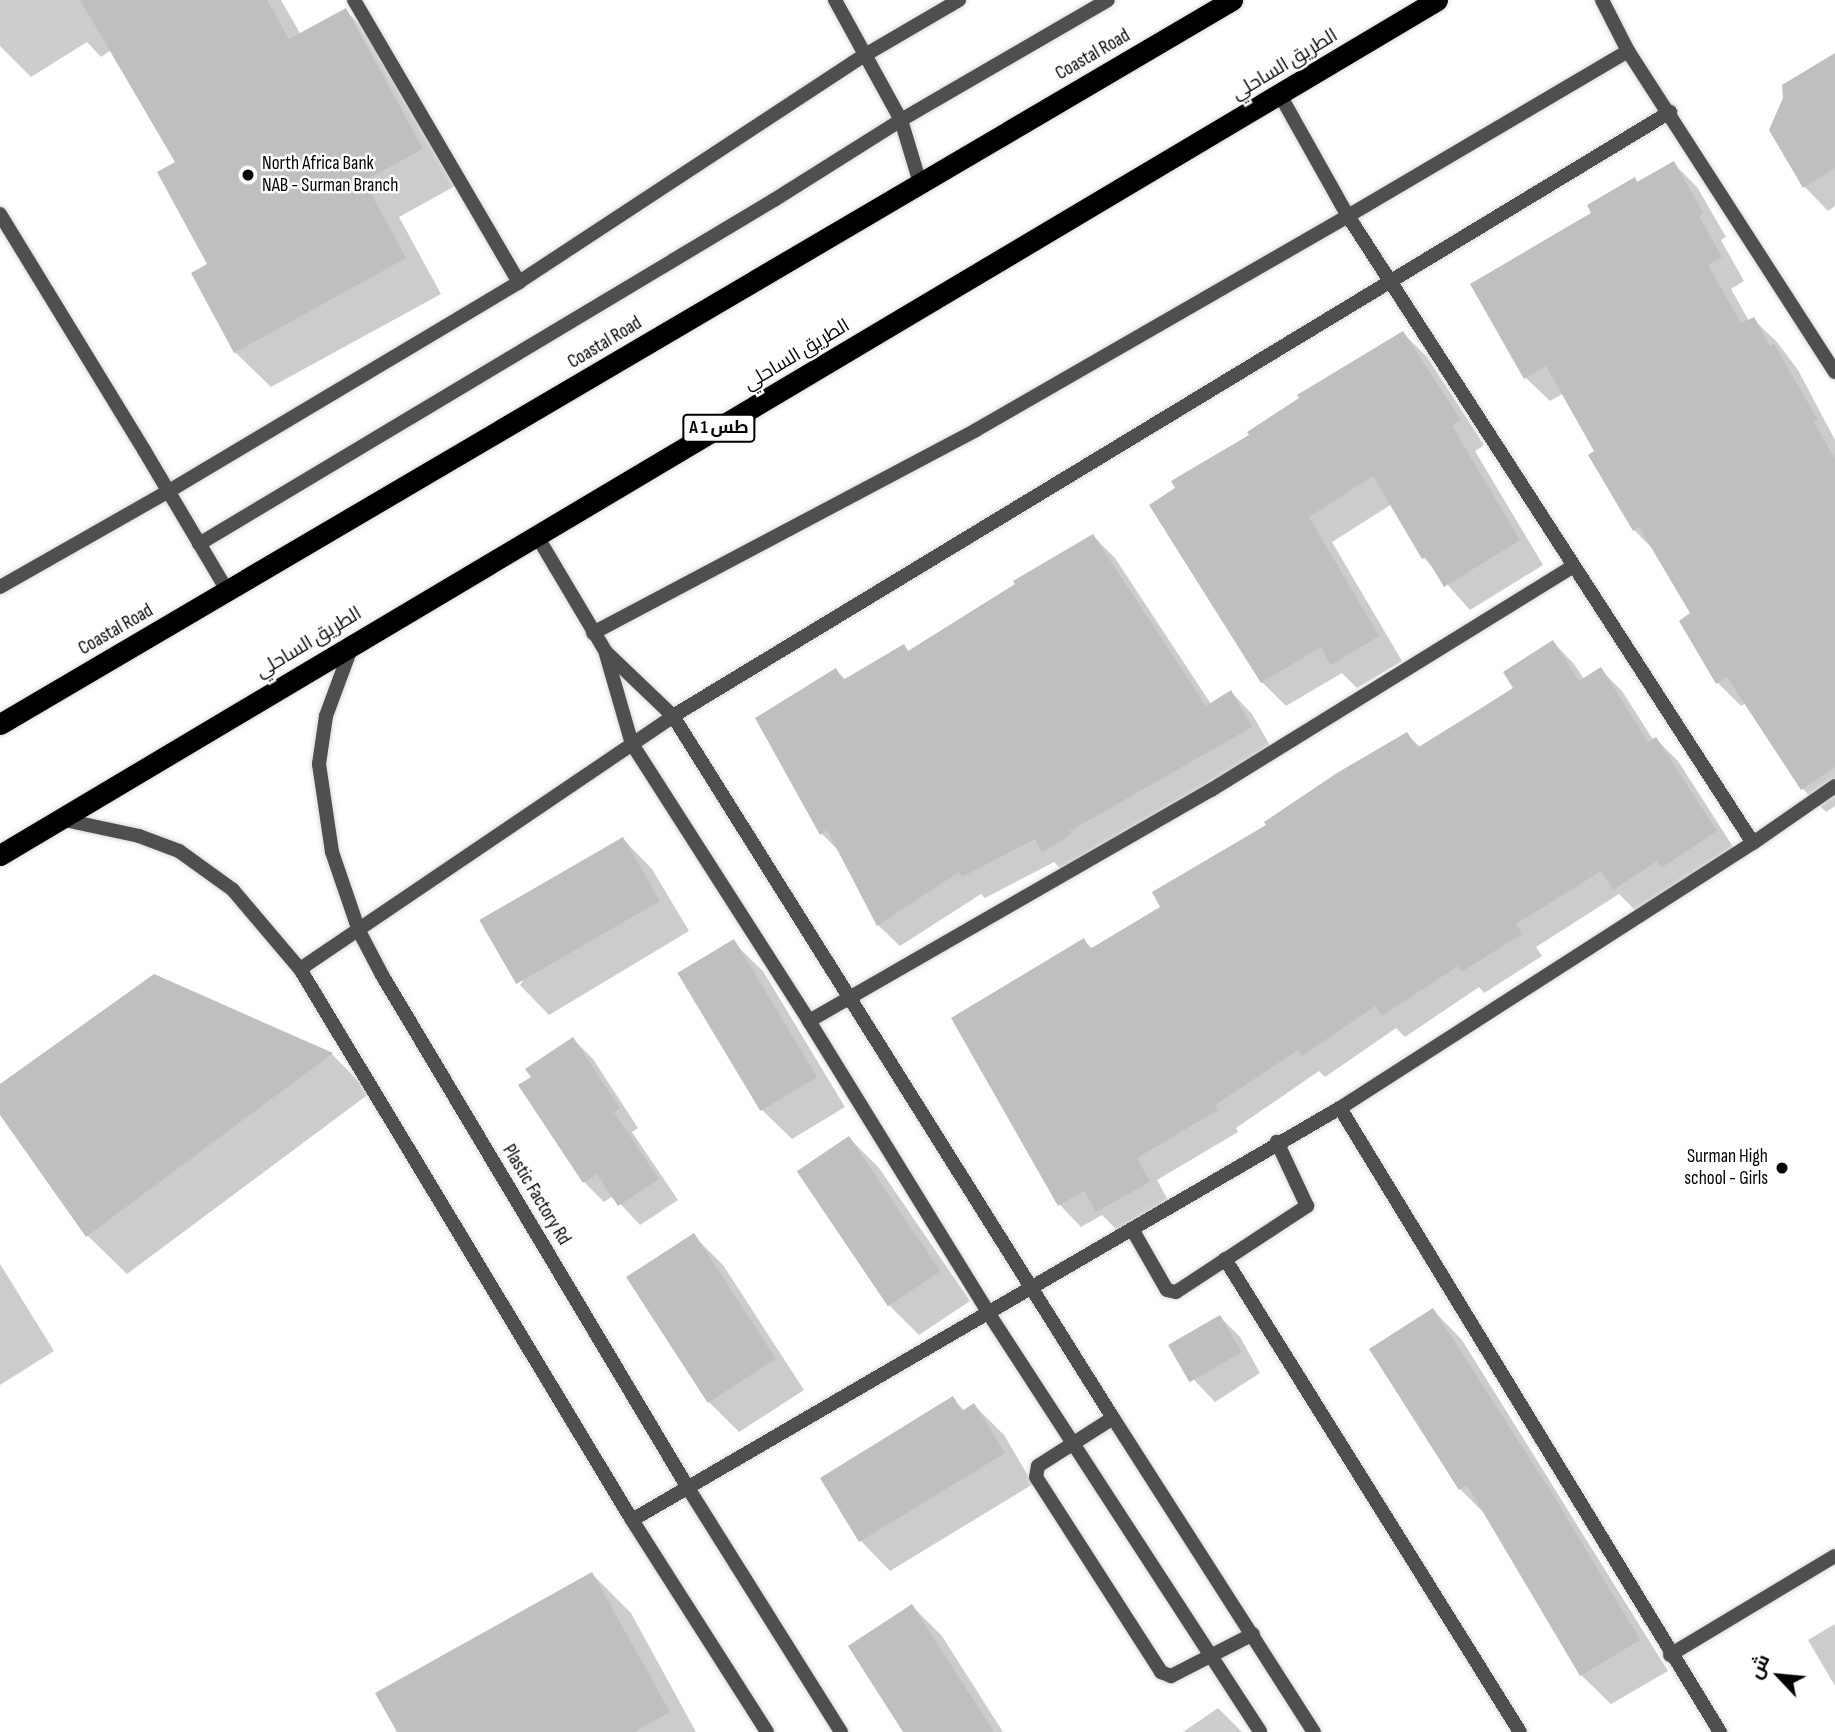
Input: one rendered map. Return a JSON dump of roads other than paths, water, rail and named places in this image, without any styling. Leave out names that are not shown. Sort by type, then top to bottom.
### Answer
[{"type":"highway","name":"Coastal Road","points":[[0,724],[1232,0]]},
{"type":"highway","name":"الطريق الساحلي","points":[[0,855],[1437,0]]},
{"type":"street","points":[[354,0],[519,282]]},
{"type":"street","points":[[835,0],[901,120],[920,183]]},
{"type":"street","points":[[0,587],[169,491],[519,282],[865,55],[958,0]]},
{"type":"street","points":[[200,544],[774,200],[901,120],[1108,0]]},
{"type":"street","points":[[1602,0],[1628,51],[1670,112],[1835,372]]},
{"type":"street","points":[[593,634],[976,430],[1628,51]]},
{"type":"street","points":[[1280,95],[1348,216],[1391,279],[1572,567],[1753,843]]},
{"type":"street","points":[[300,969],[673,716],[1670,112]]},
{"type":"street","points":[[0,214],[228,592]]},
{"type":"street","points":[[537,536],[606,652],[673,716],[1112,1418],[1314,1732]]},
{"type":"street","points":[[809,1021],[1211,790],[1572,567]]},
{"type":"street","name":"Plastic Factory Rd","points":[[354,643],[326,716],[319,764],[332,852],[359,931],[382,975],[688,1488],[841,1732]]},
{"type":"street","points":[[606,652],[632,744],[809,1021],[1072,1445],[1213,1656],[1260,1732]]},
{"type":"street","points":[[632,1520],[989,1314],[1277,1142],[1340,1108],[1753,843],[1835,786]]},
{"type":"street","points":[[60,819],[139,836],[179,852],[233,890],[300,969],[632,1520],[766,1732]]},
{"type":"street","points":[[1340,1108],[1670,1655],[1720,1732]]},
{"type":"street","points":[[1132,1229],[1171,1293],[1307,1206],[1277,1142]]},
{"type":"street","points":[[1225,1259],[1520,1732]]},
{"type":"street","points":[[1112,1418],[1038,1466],[1036,1477],[1161,1672],[1171,1676],[1253,1634]]},
{"type":"street","points":[[1670,1655],[1835,1556]]},
{"type":"place","name":"North Africa Bank NAB - Surman Branch","points":[[248,175]]},
{"type":"place","name":"Surman High school - Girls","points":[[1782,1168]]}]
